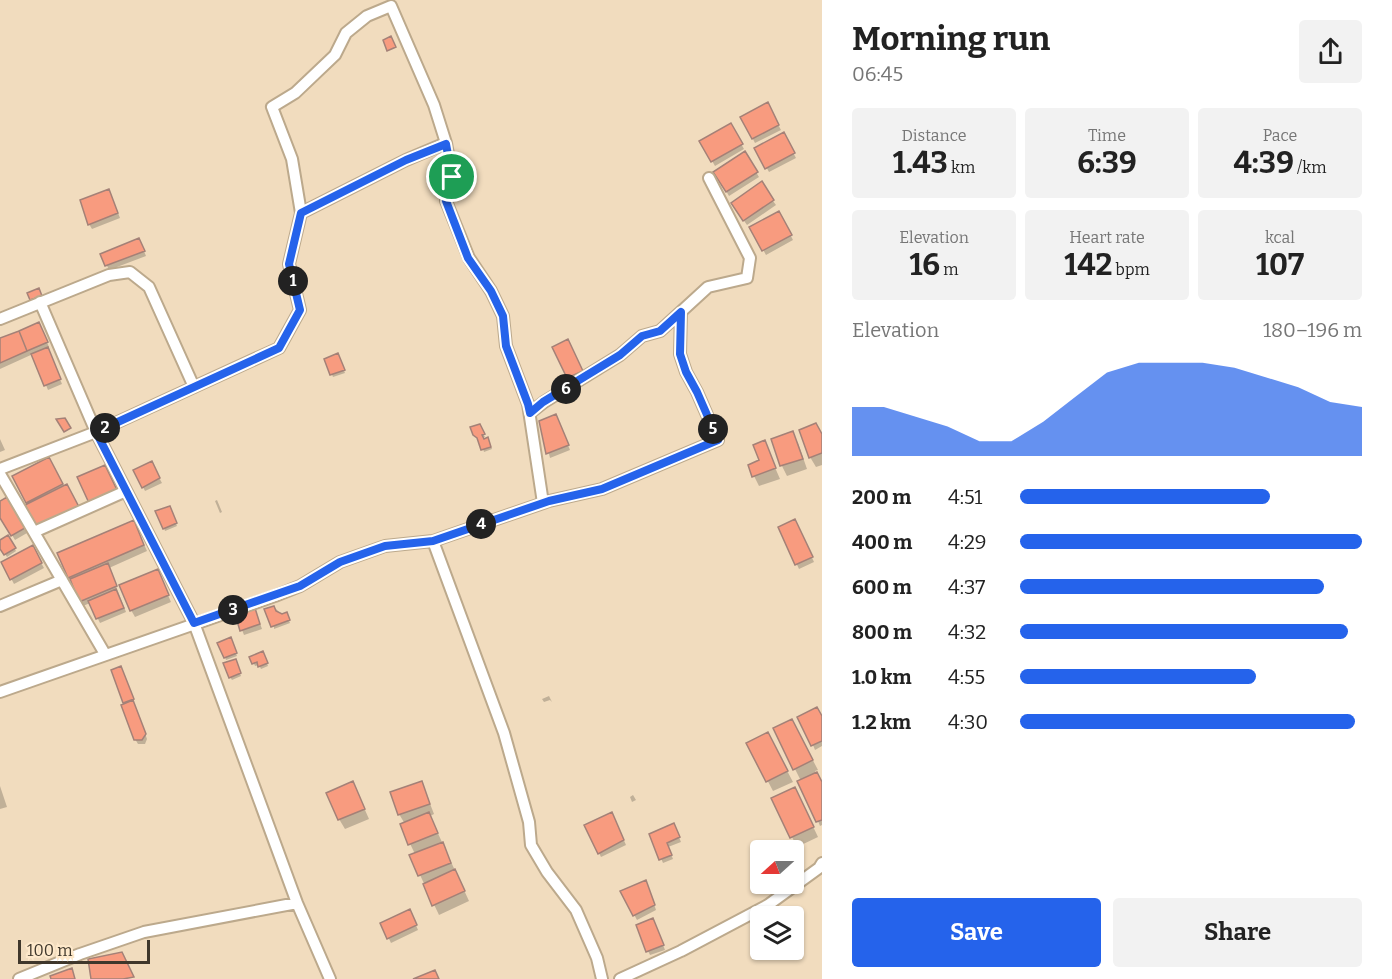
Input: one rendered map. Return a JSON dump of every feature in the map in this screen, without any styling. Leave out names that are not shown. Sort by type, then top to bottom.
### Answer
[{"type":"street","points":[[0,469],[96,432],[279,348],[300,310],[289,264],[301,213],[292,159],[272,107],[295,93],[334,55],[346,33],[368,16],[391,6],[434,105],[446,144],[452,177],[446,201],[468,258],[491,291],[503,316],[506,346],[530,413],[543,503]]},
{"type":"street","points":[[301,213],[396,165],[446,144]]},
{"type":"street","points":[[530,413],[543,402],[620,355],[642,336],[660,331],[708,287],[747,278],[750,258],[709,178]]},
{"type":"street","points":[[0,319],[109,275],[130,272],[149,287],[194,387]]},
{"type":"street","points":[[40,302],[96,432],[194,623],[297,903],[330,979]]},
{"type":"street","points":[[0,692],[300,586],[340,562],[385,546],[433,541],[543,503],[602,489],[718,440],[680,354],[681,312]]},
{"type":"street","points":[[0,474],[105,654]]},
{"type":"street","points":[[34,532],[126,492]]},
{"type":"street","points":[[433,541],[504,733],[529,822],[531,845],[547,872],[576,910],[597,958],[602,979]]},
{"type":"street","points":[[0,606],[62,580]]},
{"type":"street","points":[[620,979],[681,951],[768,904],[819,868],[822,863]]},
{"type":"street","points":[[19,979],[80,954],[144,932],[297,903]]},
{"type":"building","points":[[391,36],[396,47],[387,51],[383,40]]},
{"type":"building","points":[[768,102],[779,125],[752,139],[740,117]]},
{"type":"building","points":[[731,123],[743,144],[711,162],[699,141]]},
{"type":"building","points":[[784,132],[795,153],[765,169],[754,148]]},
{"type":"building","points":[[745,151],[758,172],[726,192],[713,172]]},
{"type":"building","points":[[762,181],[774,200],[743,221],[731,203]]},
{"type":"building","points":[[109,189],[118,213],[88,225],[80,200]]},
{"type":"building","points":[[779,211],[792,235],[762,251],[749,227]]},
{"type":"building","points":[[139,238],[145,251],[105,266],[100,254]]},
{"type":"building","points":[[39,288],[42,296],[30,300],[27,293]]},
{"type":"building","points":[[39,322],[48,342],[27,351],[19,331]]},
{"type":"building","points":[[19,331],[27,351],[0,363],[0,338]]},
{"type":"building","points":[[568,339],[583,371],[567,378],[552,347]]},
{"type":"building","points":[[48,347],[61,379],[44,386],[31,354]]},
{"type":"building","points":[[338,353],[345,370],[330,375],[324,359]]},
{"type":"building","points":[[556,414],[569,445],[546,454],[539,421]]},
{"type":"building","points":[[65,418],[71,428],[64,432],[56,419]]},
{"type":"building","points":[[816,423],[822,434],[822,453],[809,458],[799,430]]},
{"type":"building","points":[[480,424],[485,434],[482,435],[484,439],[488,437],[491,447],[481,450],[470,427]]},
{"type":"building","points":[[793,431],[803,459],[780,466],[771,439]]},
{"type":"building","points":[[765,440],[776,468],[752,477],[748,465],[759,460],[753,445]]},
{"type":"building","points":[[49,457],[63,484],[26,503],[12,476]]},
{"type":"building","points":[[152,461],[160,478],[142,488],[133,470]]},
{"type":"building","points":[[105,465],[117,490],[89,503],[77,477]]},
{"type":"building","points":[[67,484],[79,507],[37,529],[25,505]]},
{"type":"building","points":[[7,497],[25,528],[11,536],[0,518],[0,501]]},
{"type":"building","points":[[170,506],[177,523],[163,529],[155,511]]},
{"type":"building","points":[[795,519],[813,557],[795,565],[778,527]]},
{"type":"building","points":[[134,520],[144,545],[68,578],[57,553]]},
{"type":"building","points":[[8,535],[16,548],[4,555],[0,549],[0,540]]},
{"type":"building","points":[[33,545],[42,563],[10,580],[1,562]]},
{"type":"building","points":[[108,563],[117,586],[79,602],[70,579]]},
{"type":"building","points":[[158,569],[169,595],[130,611],[119,585]]},
{"type":"building","points":[[116,589],[124,608],[96,619],[88,601]]},
{"type":"building","points":[[274,606],[276,611],[282,614],[287,612],[290,620],[271,627],[264,609]]},
{"type":"building","points":[[255,608],[260,624],[240,631],[235,614]]},
{"type":"building","points":[[231,637],[237,653],[224,658],[217,643]]},
{"type":"building","points":[[263,651],[268,663],[258,667],[257,662],[252,664],[249,657]]},
{"type":"building","points":[[236,659],[241,673],[229,678],[223,663]]},
{"type":"building","points":[[121,666],[134,699],[123,703],[111,670]]},
{"type":"building","points":[[133,700],[146,734],[142,740],[134,740],[121,705]]},
{"type":"building","points":[[817,707],[822,716],[822,741],[811,746],[797,717]]},
{"type":"building","points":[[792,719],[813,760],[793,770],[773,728]]},
{"type":"building","points":[[768,732],[788,771],[766,782],[746,743]]},
{"type":"building","points":[[817,772],[822,782],[822,820],[816,822],[797,781]]},
{"type":"building","points":[[353,781],[365,809],[338,820],[326,793]]},
{"type":"building","points":[[422,781],[430,804],[398,815],[390,792]]},
{"type":"building","points":[[795,787],[814,827],[790,838],[771,798]]},
{"type":"building","points":[[429,812],[438,833],[408,845],[400,824]]},
{"type":"building","points":[[612,812],[624,840],[598,854],[584,825]]},
{"type":"building","points":[[674,823],[680,837],[667,843],[672,855],[659,860],[649,834]]},
{"type":"building","points":[[443,842],[451,863],[418,876],[409,855]]},
{"type":"building","points":[[455,869],[465,891],[432,906],[423,884]]},
{"type":"building","points":[[646,880],[655,905],[633,916],[620,891]]},
{"type":"building","points":[[410,909],[417,925],[387,939],[380,923]]},
{"type":"building","points":[[653,918],[664,945],[646,952],[636,925]]},
{"type":"building","points":[[122,952],[134,977],[91,979],[88,959]]},
{"type":"building","points":[[72,968],[75,979],[51,979],[50,976]]},
{"type":"building","points":[[435,970],[439,979],[413,979]]},
{"type":"route","points":[[446,144],[452,177],[446,201],[468,258],[491,291],[503,316],[506,346],[530,413],[543,402],[620,355],[642,336],[660,331],[681,312],[680,354],[718,440],[602,489],[549,501],[433,541],[385,546],[340,562],[300,586],[194,623],[96,432],[279,348],[300,310],[289,264],[301,213],[406,160],[446,144]]}]
